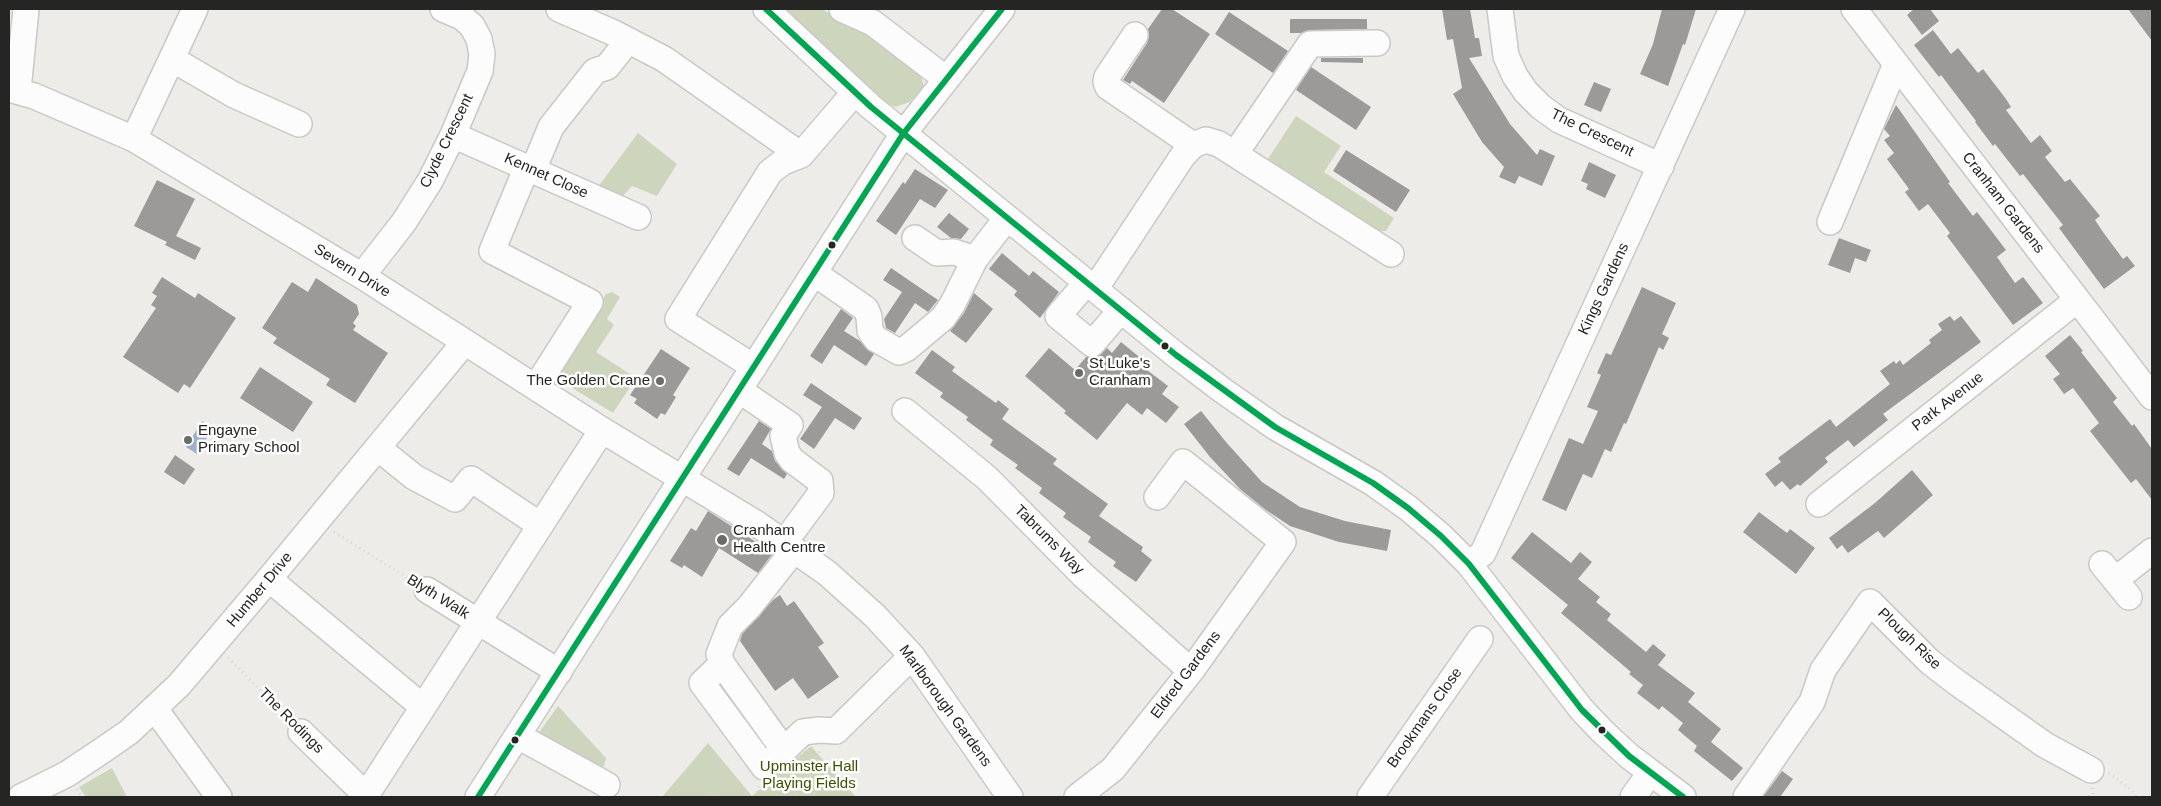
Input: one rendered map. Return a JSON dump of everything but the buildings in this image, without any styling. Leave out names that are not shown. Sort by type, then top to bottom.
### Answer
[{"type":"street","points":[[14,89],[26,9]]},
{"type":"street","points":[[134,139],[196,9]]},
{"type":"street","name":"Clyde Crescent","points":[[362,276],[404,222],[430,181],[454,135],[480,71],[482,54],[479,39],[472,26],[462,17],[443,9]]},
{"type":"street","points":[[559,9],[614,34],[664,60],[801,154]]},
{"type":"street","points":[[766,9],[903,134],[1176,355],[1229,396],[1275,427],[1373,482],[1441,536],[1469,564],[1582,710],[1603,732],[1650,773],[1683,797]]},
{"type":"street","points":[[842,9],[874,23],[946,79]]},
{"type":"street","points":[[478,797],[903,134],[1002,9]]},
{"type":"street","name":"The Crescent","points":[[1500,9],[1506,56],[1515,76],[1526,92],[1541,107],[1559,120],[1661,166]]},
{"type":"street","name":"Kings Gardens","points":[[1469,564],[1483,553],[1732,9]]},
{"type":"street","name":"Cranham Gardens","points":[[1854,9],[2152,397]]},
{"type":"street","points":[[1135,35],[1107,77],[1106,82],[1108,86],[1193,144]]},
{"type":"street","points":[[1235,154],[1310,44],[1377,43]]},
{"type":"street","points":[[536,387],[590,302],[492,251],[550,128],[595,71],[607,67],[624,47]]},
{"type":"street","points":[[172,59],[234,95],[299,124]]},
{"type":"street","points":[[1830,222],[1896,64]]},
{"type":"street","name":"Severn Drive","points":[[14,89],[134,139],[362,276],[464,343],[682,479]]},
{"type":"street","points":[[754,367],[678,320],[770,172],[783,162],[801,154],[855,92]]},
{"type":"street","name":"Kennet Close","points":[[454,135],[638,217]]},
{"type":"street","points":[[1121,310],[1092,344],[1058,316],[1091,286],[1182,157],[1193,144],[1206,140],[1219,144],[1390,254]]},
{"type":"street","points":[[814,273],[866,309],[869,317],[870,331],[876,339],[899,352],[906,349],[943,318],[952,305],[975,260],[1007,218]]},
{"type":"street","points":[[915,238],[937,253],[954,252],[975,260]]},
{"type":"street","name":"Park Avenue","points":[[1819,504],[2077,300]]},
{"type":"street","name":"Humber Drive","points":[[21,797],[74,770],[130,732],[155,709],[214,644],[269,579],[464,343]]},
{"type":"street","points":[[739,390],[790,425],[783,436],[786,453],[792,460],[820,481],[821,493],[789,547],[749,607],[730,626],[720,654],[722,664],[784,750],[803,732],[819,730],[836,731],[912,656]]},
{"type":"street","name":"Tabrums Way","points":[[905,410],[987,478],[1083,575],[1191,672]]},
{"type":"street","points":[[366,797],[602,430]]},
{"type":"street","points":[[378,448],[414,477],[455,499],[471,479],[540,525]]},
{"type":"street","name":"Eldred Gardens","points":[[1077,797],[1113,769],[1191,672],[1283,542],[1183,462],[1157,498]]},
{"type":"street","name":"Marlborough Gardens","points":[[682,479],[757,524],[827,573],[876,616],[912,656],[1010,797]]},
{"type":"street","points":[[2115,580],[2152,551]]},
{"type":"street","points":[[269,579],[423,707]]},
{"type":"street","name":"Blyth Walk","points":[[427,590],[559,672]]},
{"type":"street","name":"Plough Rise","points":[[1746,797],[1812,702],[1823,670],[1870,602],[1930,662],[1956,682],[2045,744],[2091,770]]},
{"type":"street","name":"Brookmans Close","points":[[1370,797],[1480,639]]},
{"type":"street","points":[[155,709],[219,797]]},
{"type":"street","name":"The Rodings","points":[[302,732],[366,797]]},
{"type":"street","points":[[518,736],[607,784]]},
{"type":"street","points":[[1633,797],[1650,773]]},
{"type":"path","name":"Blyth Walk","points":[[317,521],[427,590]]},
{"type":"path","name":"The Rodings","points":[[214,644],[302,732]]},
{"type":"path","points":[[792,797],[806,785],[818,754],[836,731]]},
{"type":"path","points":[[2091,770],[2110,773],[2132,790],[2136,797]]},
{"type":"path","points":[[806,785],[817,797]]},
{"type":"path","points":[[706,797],[712,790],[717,797]]},
{"type":"green space","points":[[779,9],[822,9],[919,69],[924,87],[910,102],[895,107],[876,98]]},
{"type":"green space","points":[[1296,116],[1341,146],[1324,172],[1394,218],[1386,231],[1378,231],[1268,159]]},
{"type":"green space","points":[[638,133],[677,164],[657,196],[632,186],[623,196],[598,187]]},
{"type":"green space","points":[[612,292],[620,297],[607,319],[614,325],[596,352],[636,378],[613,413],[556,378],[606,294]]},
{"type":"green space","points":[[558,706],[606,758],[604,766],[594,770],[535,738]]},
{"type":"green space","name":"Upminster Hall Playing Fields","points":[[708,743],[752,796],[811,746],[856,797],[662,797]]},
{"type":"green space","points":[[112,768],[127,797],[86,797],[79,787]]},
{"type":"water","points":[[202,421],[213,428],[197,454],[186,447]]},
{"type":"transit line","points":[[766,9],[871,107],[1176,355],[1275,427],[1373,483],[1408,508],[1441,536],[1469,564],[1582,710],[1629,756],[1683,797]]},
{"type":"transit line","points":[[478,797],[903,134],[1002,9]]},
{"type":"place","name":"St Luke's Cranham","points":[[1079,373]]},
{"type":"place","name":"The Golden Crane","points":[[660,381]]},
{"type":"place","name":"Engayne Primary School","points":[[188,440]]},
{"type":"place","name":"Cranham Health Centre","points":[[722,540]]}]
